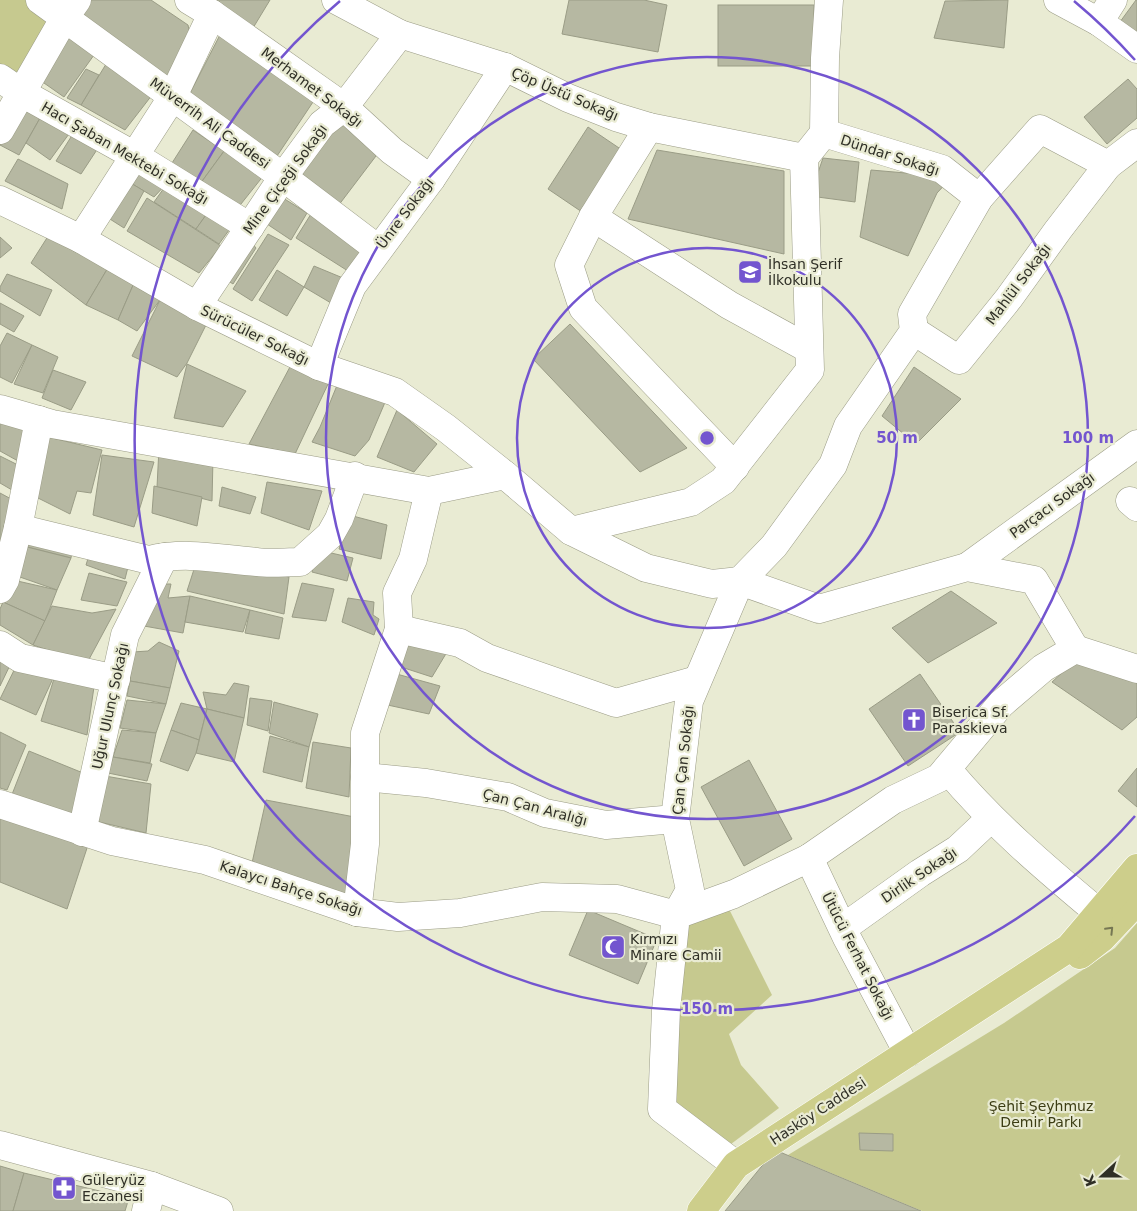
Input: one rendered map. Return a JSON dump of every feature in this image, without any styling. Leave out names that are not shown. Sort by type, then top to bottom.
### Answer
[{"type":"main road","points":[[949,1026],[1069,948],[1137,868]]},
{"type":"main road","points":[[949,1026],[1052,977],[1102,938],[1137,901]]},
{"type":"main road","name":"Hasköy Caddesi","points":[[701,1211],[736,1165],[949,1026]]},
{"type":"street","name":"Müverrih Ali Caddesi","points":[[40,0],[71,9],[173,96],[378,249]]},
{"type":"street","name":"Çöp Üstü Sokağı","points":[[336,0],[400,34],[505,68],[568,98],[649,128],[804,158]]},
{"type":"street","points":[[571,531],[691,502],[724,481],[810,370],[804,158],[824,133],[825,58],[829,0]]},
{"type":"street","points":[[1058,0],[1106,11],[1137,49]]},
{"type":"street","points":[[81,239],[173,96],[200,7]]},
{"type":"street","name":"Merhamet Sokağı","points":[[200,7],[344,107],[392,150],[431,179]]},
{"type":"street","points":[[0,130],[11,85],[71,9]]},
{"type":"street","name":"Mine Çiçeği Sokağı","points":[[197,306],[283,177],[322,124],[344,107],[400,34]]},
{"type":"street","name":"Ünre Sokağı","points":[[319,366],[352,286],[431,179],[505,68]]},
{"type":"street","name":"Hacı Şaban Mektebi Sokağı","points":[[11,85],[135,156],[250,227]]},
{"type":"street","points":[[649,128],[593,217],[569,265],[583,308],[735,467]]},
{"type":"street","points":[[1137,142],[1108,165],[1040,129],[979,198],[912,314],[914,331],[848,426],[832,464],[774,546],[740,581],[819,609],[967,567],[1034,580],[1074,649],[1137,669]]},
{"type":"street","name":"Dündar Sokağı","points":[[824,133],[942,169],[979,198]]},
{"type":"street","name":"Mahlül Sokağı","points":[[914,331],[959,360],[1009,298],[1108,165]]},
{"type":"street","name":"Sürücüler Sokağı","points":[[0,200],[81,239],[197,306],[319,366],[395,392],[446,428],[571,531],[646,568],[712,584],[740,581]]},
{"type":"street","points":[[593,217],[729,305],[809,349]]},
{"type":"street","points":[[0,409],[39,420],[355,476],[429,491],[505,475]]},
{"type":"street","points":[[0,589],[5,580],[18,528],[39,420]]},
{"type":"street","name":"Parçacı Sokağı","points":[[967,567],[1137,444]]},
{"type":"street","points":[[18,528],[149,560],[164,557],[200,555],[258,562],[300,562],[330,535],[339,519],[355,476]]},
{"type":"street","points":[[357,912],[365,844],[365,733],[399,629],[397,593],[413,559],[429,491]]},
{"type":"street","name":"Uğur Ulunç Sokağı","points":[[82,832],[125,635],[164,557]]},
{"type":"street","name":"Çan Çan Sokağı","points":[[676,915],[690,890],[675,819],[689,701],[740,581]]},
{"type":"street","points":[[399,629],[460,643],[487,658],[616,703],[698,680]]},
{"type":"street","points":[[0,645],[20,658],[116,679]]},
{"type":"street","points":[[736,1165],[662,1110],[666,1010],[676,915],[734,894],[809,858],[893,800],[939,778],[1000,704],[1044,668],[1074,649]]},
{"type":"street","points":[[947,769],[973,801],[1048,871],[1099,913]]},
{"type":"street","name":"Çan Çan Aralığı","points":[[365,777],[426,783],[508,797],[545,813],[606,825],[675,819]]},
{"type":"street","name":"Kalaycı Bahçe Sokağı","points":[[0,804],[112,842],[205,860],[357,912],[398,918],[460,913],[542,897],[617,899],[676,915]]},
{"type":"street","name":"Dirlik Sokağı","points":[[843,928],[920,873],[958,849],[991,818]]},
{"type":"street","name":"Ütücü Ferhat Sokağı","points":[[809,858],[908,1053]]},
{"type":"street","points":[[0,1145],[149,1198],[219,1211]]},
{"type":"green space","points":[[0,0],[25,0],[54,21],[13,80],[0,71]]},
{"type":"green space","points":[[727,905],[772,995],[729,1034],[741,1065],[779,1108],[731,1144],[675,1107],[682,923]]},
{"type":"green space","name":"Şehit Şeyhmuz Demir Parkı","points":[[1137,923],[1137,1211],[922,1211],[788,1155],[1004,1023],[1115,948]]},
{"type":"building","points":[[86,0],[151,0],[188,25],[192,44],[169,78],[77,15]]},
{"type":"building","points":[[207,0],[270,0],[253,28]]},
{"type":"building","points":[[569,0],[644,0],[667,5],[658,52],[562,34]]},
{"type":"building","points":[[1008,0],[1004,48],[934,38],[945,1]]},
{"type":"building","points":[[1137,0],[1137,40],[1117,26]]},
{"type":"building","points":[[718,5],[814,5],[814,66],[718,66]]},
{"type":"building","points":[[61,31],[94,55],[64,97],[34,76]]},
{"type":"building","points":[[222,31],[319,93],[275,159],[185,103]]},
{"type":"building","points":[[111,56],[159,86],[125,130],[81,105]]},
{"type":"building","points":[[86,69],[99,75],[81,105],[67,98]]},
{"type":"building","points":[[1128,79],[1137,89],[1137,118],[1107,144],[1084,117]]},
{"type":"building","points":[[20,96],[44,111],[19,155],[0,145],[0,137]]},
{"type":"building","points":[[44,111],[74,127],[50,160],[26,143]]},
{"type":"building","points":[[340,122],[379,152],[335,210],[296,181]]},
{"type":"building","points":[[588,127],[622,150],[582,212],[548,189]]},
{"type":"building","points":[[76,129],[102,142],[81,174],[56,161]]},
{"type":"building","points":[[193,130],[224,151],[200,184],[172,163]]},
{"type":"building","points":[[230,143],[268,170],[237,209],[200,184]]},
{"type":"building","points":[[657,150],[784,171],[784,254],[628,219]]},
{"type":"building","points":[[823,158],[859,162],[855,202],[810,196]]},
{"type":"building","points":[[18,159],[68,184],[62,209],[5,181]]},
{"type":"building","points":[[133,160],[169,181],[154,197],[124,179]]},
{"type":"building","points":[[871,170],[952,177],[937,193],[908,256],[860,237]]},
{"type":"building","points":[[124,179],[144,191],[124,228],[102,214]]},
{"type":"building","points":[[169,181],[211,208],[196,229],[154,202]]},
{"type":"building","points":[[147,198],[221,246],[199,273],[127,231]]},
{"type":"building","points":[[283,198],[307,213],[291,240],[267,224]]},
{"type":"building","points":[[211,208],[237,219],[219,244],[196,229]]},
{"type":"building","points":[[311,214],[363,247],[348,271],[296,238]]},
{"type":"building","points":[[52,230],[109,266],[86,305],[31,263]]},
{"type":"building","points":[[268,234],[289,245],[252,301],[233,289]]},
{"type":"building","points":[[0,237],[12,248],[0,258]]},
{"type":"building","points":[[247,237],[256,248],[233,284],[221,276]]},
{"type":"building","points":[[109,266],[134,283],[118,320],[86,305]]},
{"type":"building","points":[[314,266],[343,278],[331,303],[304,287]]},
{"type":"building","points":[[277,270],[304,287],[287,316],[259,300]]},
{"type":"building","points":[[7,274],[52,290],[40,316],[0,291],[0,287]]},
{"type":"building","points":[[134,283],[160,300],[137,331],[118,320]]},
{"type":"building","points":[[160,300],[207,323],[187,363],[177,377],[132,356]]},
{"type":"building","points":[[0,303],[24,316],[14,332],[0,324]]},
{"type":"building","points":[[570,324],[687,448],[640,472],[533,359]]},
{"type":"building","points":[[7,333],[32,345],[12,383],[0,377],[0,346]]},
{"type":"building","points":[[32,345],[58,357],[43,393],[14,384]]},
{"type":"building","points":[[187,364],[246,391],[223,427],[174,418]]},
{"type":"building","points":[[291,365],[329,382],[295,454],[249,444]]},
{"type":"building","points":[[914,367],[961,399],[916,444],[882,416]]},
{"type":"building","points":[[53,370],[86,382],[71,410],[42,398]]},
{"type":"building","points":[[340,378],[386,400],[369,440],[355,456],[312,442]]},
{"type":"building","points":[[397,410],[437,444],[414,472],[377,457]]},
{"type":"building","points":[[0,417],[29,434],[18,461],[0,451]]},
{"type":"building","points":[[48,437],[102,450],[91,493],[77,491],[70,514],[34,496]]},
{"type":"building","points":[[159,448],[213,458],[212,501],[157,487]]},
{"type":"building","points":[[102,455],[154,462],[134,527],[93,515]]},
{"type":"building","points":[[0,456],[24,468],[12,490],[0,483]]},
{"type":"building","points":[[267,482],[322,491],[309,530],[261,513]]},
{"type":"building","points":[[154,486],[202,497],[197,526],[152,513]]},
{"type":"building","points":[[222,487],[256,497],[250,514],[219,506]]},
{"type":"building","points":[[0,493],[13,500],[0,553]]},
{"type":"building","points":[[349,515],[387,525],[381,559],[339,549]]},
{"type":"building","points":[[29,533],[73,545],[71,558],[23,546]]},
{"type":"building","points":[[23,546],[71,558],[57,590],[17,576]]},
{"type":"building","points":[[318,550],[353,558],[347,581],[312,572]]},
{"type":"building","points":[[90,552],[129,563],[125,579],[86,565]]},
{"type":"building","points":[[197,560],[289,577],[284,614],[187,591]]},
{"type":"building","points":[[89,573],[127,582],[117,606],[81,600]]},
{"type":"building","points":[[13,580],[57,590],[45,621],[3,602]]},
{"type":"building","points":[[302,583],[334,589],[326,621],[292,617]]},
{"type":"building","points":[[157,584],[171,584],[168,598],[190,596],[183,633],[144,626]]},
{"type":"building","points":[[951,591],[997,623],[928,663],[892,628]]},
{"type":"building","points":[[190,596],[250,610],[243,632],[185,622]]},
{"type":"building","points":[[348,598],[374,602],[373,615],[379,619],[374,635],[342,622]]},
{"type":"building","points":[[3,602],[45,621],[33,645],[0,625],[0,609]]},
{"type":"building","points":[[52,606],[92,613],[116,609],[87,663],[33,645]]},
{"type":"building","points":[[250,610],[283,618],[279,639],[245,633]]},
{"type":"building","points":[[409,631],[450,647],[432,677],[398,666]]},
{"type":"building","points":[[159,642],[179,651],[170,688],[130,681],[133,652],[148,651]]},
{"type":"building","points":[[0,652],[12,661],[0,686]]},
{"type":"building","points":[[20,658],[56,672],[36,715],[0,699]]},
{"type":"building","points":[[1077,659],[1137,683],[1137,717],[1122,730],[1052,682]]},
{"type":"building","points":[[56,672],[95,680],[87,735],[41,721]]},
{"type":"building","points":[[393,673],[440,686],[429,714],[383,704]]},
{"type":"building","name":"Biserica Sf. Paraskieva","points":[[920,674],[960,732],[908,766],[869,709]]},
{"type":"building","points":[[130,681],[170,688],[166,704],[127,696]]},
{"type":"building","points":[[234,683],[249,686],[244,718],[207,709],[203,692],[226,695]]},
{"type":"building","points":[[250,698],[272,701],[268,731],[247,725]]},
{"type":"building","points":[[127,700],[166,704],[156,733],[120,728]]},
{"type":"building","points":[[274,702],[318,714],[309,747],[269,733]]},
{"type":"building","points":[[181,703],[207,709],[199,740],[171,730]]},
{"type":"building","points":[[207,709],[244,718],[234,762],[196,753]]},
{"type":"building","points":[[122,730],[156,733],[150,763],[113,757]]},
{"type":"building","points":[[171,730],[199,740],[196,753],[188,771],[160,761]]},
{"type":"building","points":[[0,732],[26,745],[7,790],[0,788]]},
{"type":"building","points":[[270,736],[309,747],[302,782],[263,772]]},
{"type":"building","points":[[313,742],[351,748],[349,797],[306,788]]},
{"type":"building","points":[[29,751],[88,775],[75,820],[11,797]]},
{"type":"building","points":[[113,757],[152,764],[147,781],[108,773]]},
{"type":"building","points":[[749,760],[792,839],[744,866],[701,787]]},
{"type":"building","points":[[1137,768],[1137,807],[1118,791]]},
{"type":"building","points":[[105,776],[151,784],[146,833],[95,821]]},
{"type":"building","points":[[266,800],[365,819],[354,897],[252,863]]},
{"type":"building","points":[[0,817],[89,842],[67,909],[0,882]]},
{"type":"building","name":"Kırmızı Minare Camii","points":[[588,910],[657,939],[638,984],[569,955]]},
{"type":"building","points":[[859,1133],[893,1134],[893,1151],[860,1150]]},
{"type":"building","points":[[775,1150],[921,1211],[725,1211]]},
{"type":"building","points":[[0,1166],[24,1173],[13,1211],[0,1211]]},
{"type":"building","points":[[24,1173],[129,1198],[125,1211],[13,1211]]},
{"type":"place","name":"İhsan Şerif İlkokulu","points":[[750,272]]},
{"type":"place","name":"Biserica Sf. Paraskieva","points":[[914,720]]},
{"type":"place","name":"Kırmızı Minare Camii","points":[[613,947]]},
{"type":"place","name":"Güleryüz Eczanesi","points":[[64,1188]]}]
